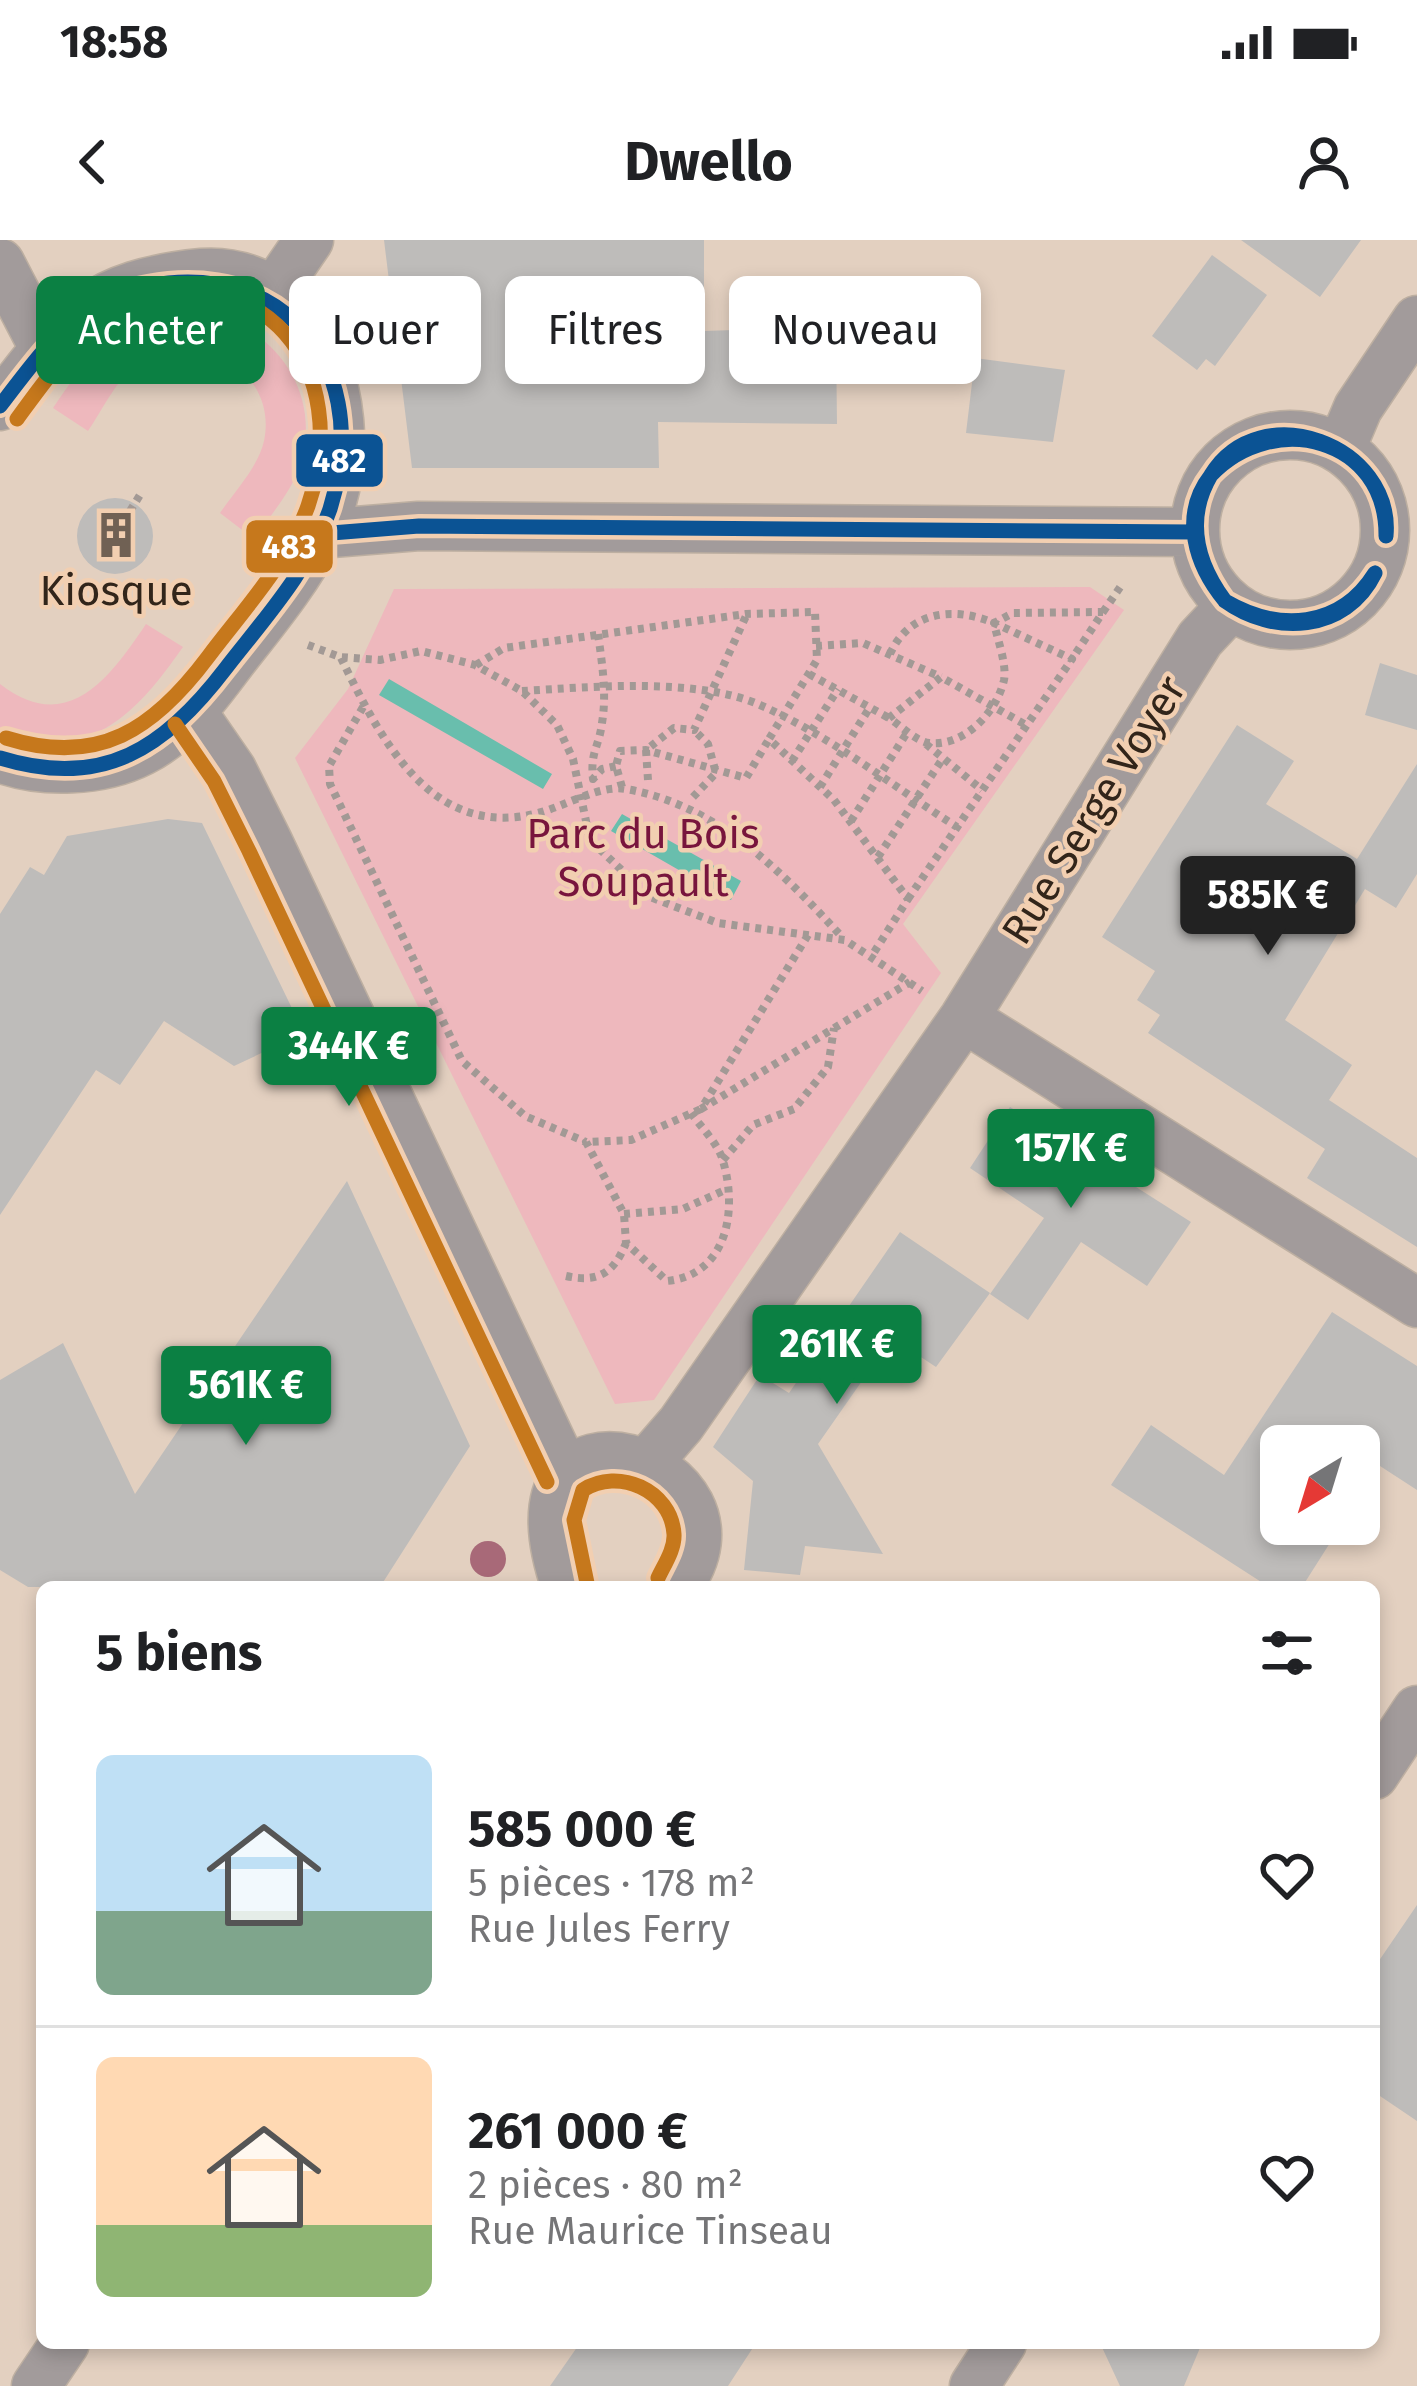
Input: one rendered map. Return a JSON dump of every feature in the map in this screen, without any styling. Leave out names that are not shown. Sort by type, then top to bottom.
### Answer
[{"type":"street","points":[[276,288],[309,240]]},
{"type":"street","points":[[0,263],[36,333]]},
{"type":"street","points":[[179,276],[210,272],[226,276]]},
{"type":"street","points":[[0,758],[38,768],[120,761],[147,749],[192,712],[263,621],[320,534],[338,464],[338,389],[317,338],[276,288],[265,285]]},
{"type":"street","points":[[1341,448],[1358,408],[1417,320]]},
{"type":"street","points":[[0,406],[36,359]]},
{"type":"street","points":[[1292,433],[1341,448],[1376,483],[1402,531],[1373,582],[1333,618],[1280,627],[1230,607],[1203,574],[1192,532],[1205,482],[1243,445],[1292,433]]},
{"type":"street","points":[[320,534],[418,526],[1192,532]]},
{"type":"street","name":"Rue Serge Voyer","points":[[648,1462],[681,1424],[964,1018],[1200,639],[1230,607]]},
{"type":"street","points":[[192,712],[232,770],[268,842],[566,1473]]},
{"type":"street","points":[[964,1018],[1417,1303]]},
{"type":"street","points":[[564,1581],[553,1550],[551,1510],[566,1473],[590,1458],[620,1455],[648,1462],[675,1482],[691,1510],[696,1543],[682,1581]]},
{"type":"street","points":[[1380,1766],[1417,1710]]},
{"type":"street","points":[[36,2386],[61,2349]]},
{"type":"path","points":[[130,512],[140,494]]},
{"type":"path","points":[[475,665],[504,648],[746,614],[814,612],[817,660],[746,778],[646,750],[620,751],[616,766],[622,787]]},
{"type":"path","points":[[872,957],[1103,612],[1013,613],[994,623]]},
{"type":"path","points":[[890,654],[896,640],[927,616],[970,613],[1072,658]]},
{"type":"path","points":[[694,730],[746,614]]},
{"type":"path","points":[[925,743],[946,742],[977,728],[991,704],[1005,678],[994,623]]},
{"type":"path","points":[[598,634],[604,686],[602,727],[590,752],[593,779],[602,769],[616,766]]},
{"type":"path","points":[[298,639],[340,657],[380,660],[421,651],[475,665],[522,691],[557,725],[573,759],[578,801],[590,840],[650,897],[718,923],[845,940]]},
{"type":"path","points":[[816,646],[863,643],[941,677],[1026,725]]},
{"type":"path","points":[[340,657],[364,705],[413,781],[450,804],[490,820],[533,815],[622,787],[691,810],[771,860],[845,940],[964,1018]]},
{"type":"path","points":[[808,674],[890,718],[982,790]]},
{"type":"path","points":[[890,718],[941,677]]},
{"type":"path","points":[[522,691],[604,686],[712,693],[757,704],[957,827]]},
{"type":"path","points":[[792,761],[838,689]]},
{"type":"path","points":[[364,705],[328,766],[330,784],[462,1060],[525,1116],[586,1142],[631,1140],[696,1111],[910,982]]},
{"type":"path","points":[[820,787],[870,707]]},
{"type":"path","points":[[646,750],[674,728],[694,730],[708,744],[716,773]]},
{"type":"path","points":[[850,821],[908,731]]},
{"type":"path","points":[[769,739],[850,821],[908,899]]},
{"type":"path","points":[[646,750],[647,780]]},
{"type":"path","points":[[878,858],[943,758]]},
{"type":"path","points":[[693,797],[716,773]]},
{"type":"path","points":[[696,1111],[808,935]]},
{"type":"path","points":[[723,1160],[753,1125],[794,1109],[828,1067],[834,1028]]},
{"type":"path","points":[[626,1243],[668,1280],[688,1279],[721,1246],[730,1226],[723,1160],[696,1111]]},
{"type":"path","points":[[566,1276],[587,1281],[604,1276],[626,1243],[624,1214],[586,1142]]},
{"type":"path","points":[[624,1214],[682,1209],[725,1190]]},
{"type":"green space","points":[[265,343],[289,370],[289,384],[296,384],[306,429],[299,470],[254,539],[220,513],[261,451],[265,416],[252,384],[265,384]]},
{"type":"green space","points":[[70,384],[118,384],[88,431],[53,408]]},
{"type":"green space","name":"Parc du Bois Soupault","points":[[1090,587],[1124,610],[903,924],[941,973],[654,1400],[615,1404],[295,758],[348,689],[394,589]]},
{"type":"green space","points":[[146,624],[183,647],[128,712],[85,737],[60,742],[31,740],[0,730],[0,684],[24,699],[67,702],[102,680]]},
{"type":"water","points":[[389,679],[552,774],[543,789],[379,695]]},
{"type":"water","points":[[622,814],[741,881],[731,900],[611,831]]},
{"type":"building","points":[[384,240],[704,240],[704,276],[505,276],[505,384],[705,384],[705,331],[729,330],[729,384],[837,384],[837,424],[658,422],[659,468],[412,468],[402,384],[481,384],[481,276],[388,276]]},
{"type":"building","points":[[1241,240],[1361,240],[1320,297]]},
{"type":"building","points":[[1212,255],[1267,295],[1215,366],[1206,359],[1197,370],[1152,336]]},
{"type":"building","points":[[981,359],[1065,370],[1053,442],[966,433],[972,384],[981,384]]},
{"type":"building","name":"Kiosque","points":[[115,498],[142,509],[153,536],[142,563],[115,574],[88,563],[77,536],[88,509]]},
{"type":"building","points":[[1380,663],[1417,675],[1417,730],[1365,715]]},
{"type":"building","points":[[1237,725],[1294,761],[1266,804],[1357,859],[1417,764],[1417,874],[1396,908],[1365,889],[1285,1020],[1352,1065],[1329,1100],[1417,1158],[1417,1247],[1307,1178],[1325,1149],[1148,1033],[1160,1015],[1137,1000],[1155,971],[1102,937]]},
{"type":"building","points":[[168,819],[202,823],[304,1033],[234,1066],[164,1021],[120,1085],[96,1070],[0,1215],[0,914],[30,867],[44,875],[67,836]]},
{"type":"building","points":[[1010,1107],[1191,1222],[1147,1286],[1081,1242],[1028,1320],[990,1294],[1044,1218],[970,1168]]},
{"type":"building","points":[[347,1181],[470,1446],[384,1581],[36,1581],[36,1587],[28,1587],[0,1570],[0,1380],[63,1343],[135,1494]]},
{"type":"building","points":[[900,1232],[990,1293],[936,1367],[892,1338],[818,1444],[883,1554],[805,1546],[800,1575],[744,1570],[753,1481],[713,1447],[760,1375],[789,1393]]},
{"type":"building","points":[[1332,1312],[1417,1366],[1417,1490],[1380,1466],[1380,1425],[1260,1425],[1260,1545],[1329,1545],[1306,1581],[1260,1581],[1111,1485],[1151,1425],[1224,1475]]},
{"type":"building","points":[[1417,1905],[1417,2121],[1380,2096],[1380,1959]]},
{"type":"building","points":[[576,2349],[752,2349],[728,2386],[550,2386]]},
{"type":"building","points":[[1103,2349],[1199,2349],[1184,2386],[1120,2386]]},
{"type":"transit line","name":"482","points":[[0,406],[62,331],[108,297],[165,283],[217,284],[261,298],[297,324],[323,359],[338,403],[341,453],[330,509],[298,573],[226,668],[179,720],[155,740],[101,765],[37,767],[0,758]]},
{"type":"transit line","name":"483","points":[[6,738],[69,748],[97,744],[145,722],[167,704],[289,547],[308,506],[319,456],[319,409],[307,368],[285,333],[254,309],[215,296],[170,297],[102,324],[62,361],[17,419]]},
{"type":"transit line","name":"482","points":[[1211,475],[1233,451],[1260,438],[1290,435],[1320,441],[1347,456],[1369,477],[1383,504],[1386,536]]},
{"type":"transit line","name":"482","points":[[1211,475],[1237,455],[1265,443],[1294,439],[1322,444],[1348,456],[1368,476],[1381,503],[1386,536]]},
{"type":"transit line","name":"482","points":[[1211,475],[1198,508],[1198,540],[1207,571],[1225,601]]},
{"type":"transit line","name":"482","points":[[1211,475],[1196,507],[1195,540],[1206,572],[1225,601]]},
{"type":"transit line","name":"482","points":[[319,534],[419,526],[1193,532]]},
{"type":"transit line","name":"482","points":[[1225,601],[1266,618],[1307,620],[1344,605],[1375,573]]},
{"type":"transit line","name":"482","points":[[1225,601],[1265,620],[1307,623],[1346,608],[1375,573]]},
{"type":"transit line","name":"483","points":[[175,724],[214,781],[249,851],[547,1482]]},
{"type":"transit line","name":"483","points":[[587,1581],[574,1520],[583,1490],[612,1481],[641,1487],[663,1505],[671,1519],[673,1545],[658,1578]]},
{"type":"place","name":"Kiosque","points":[[116,535]]}]
